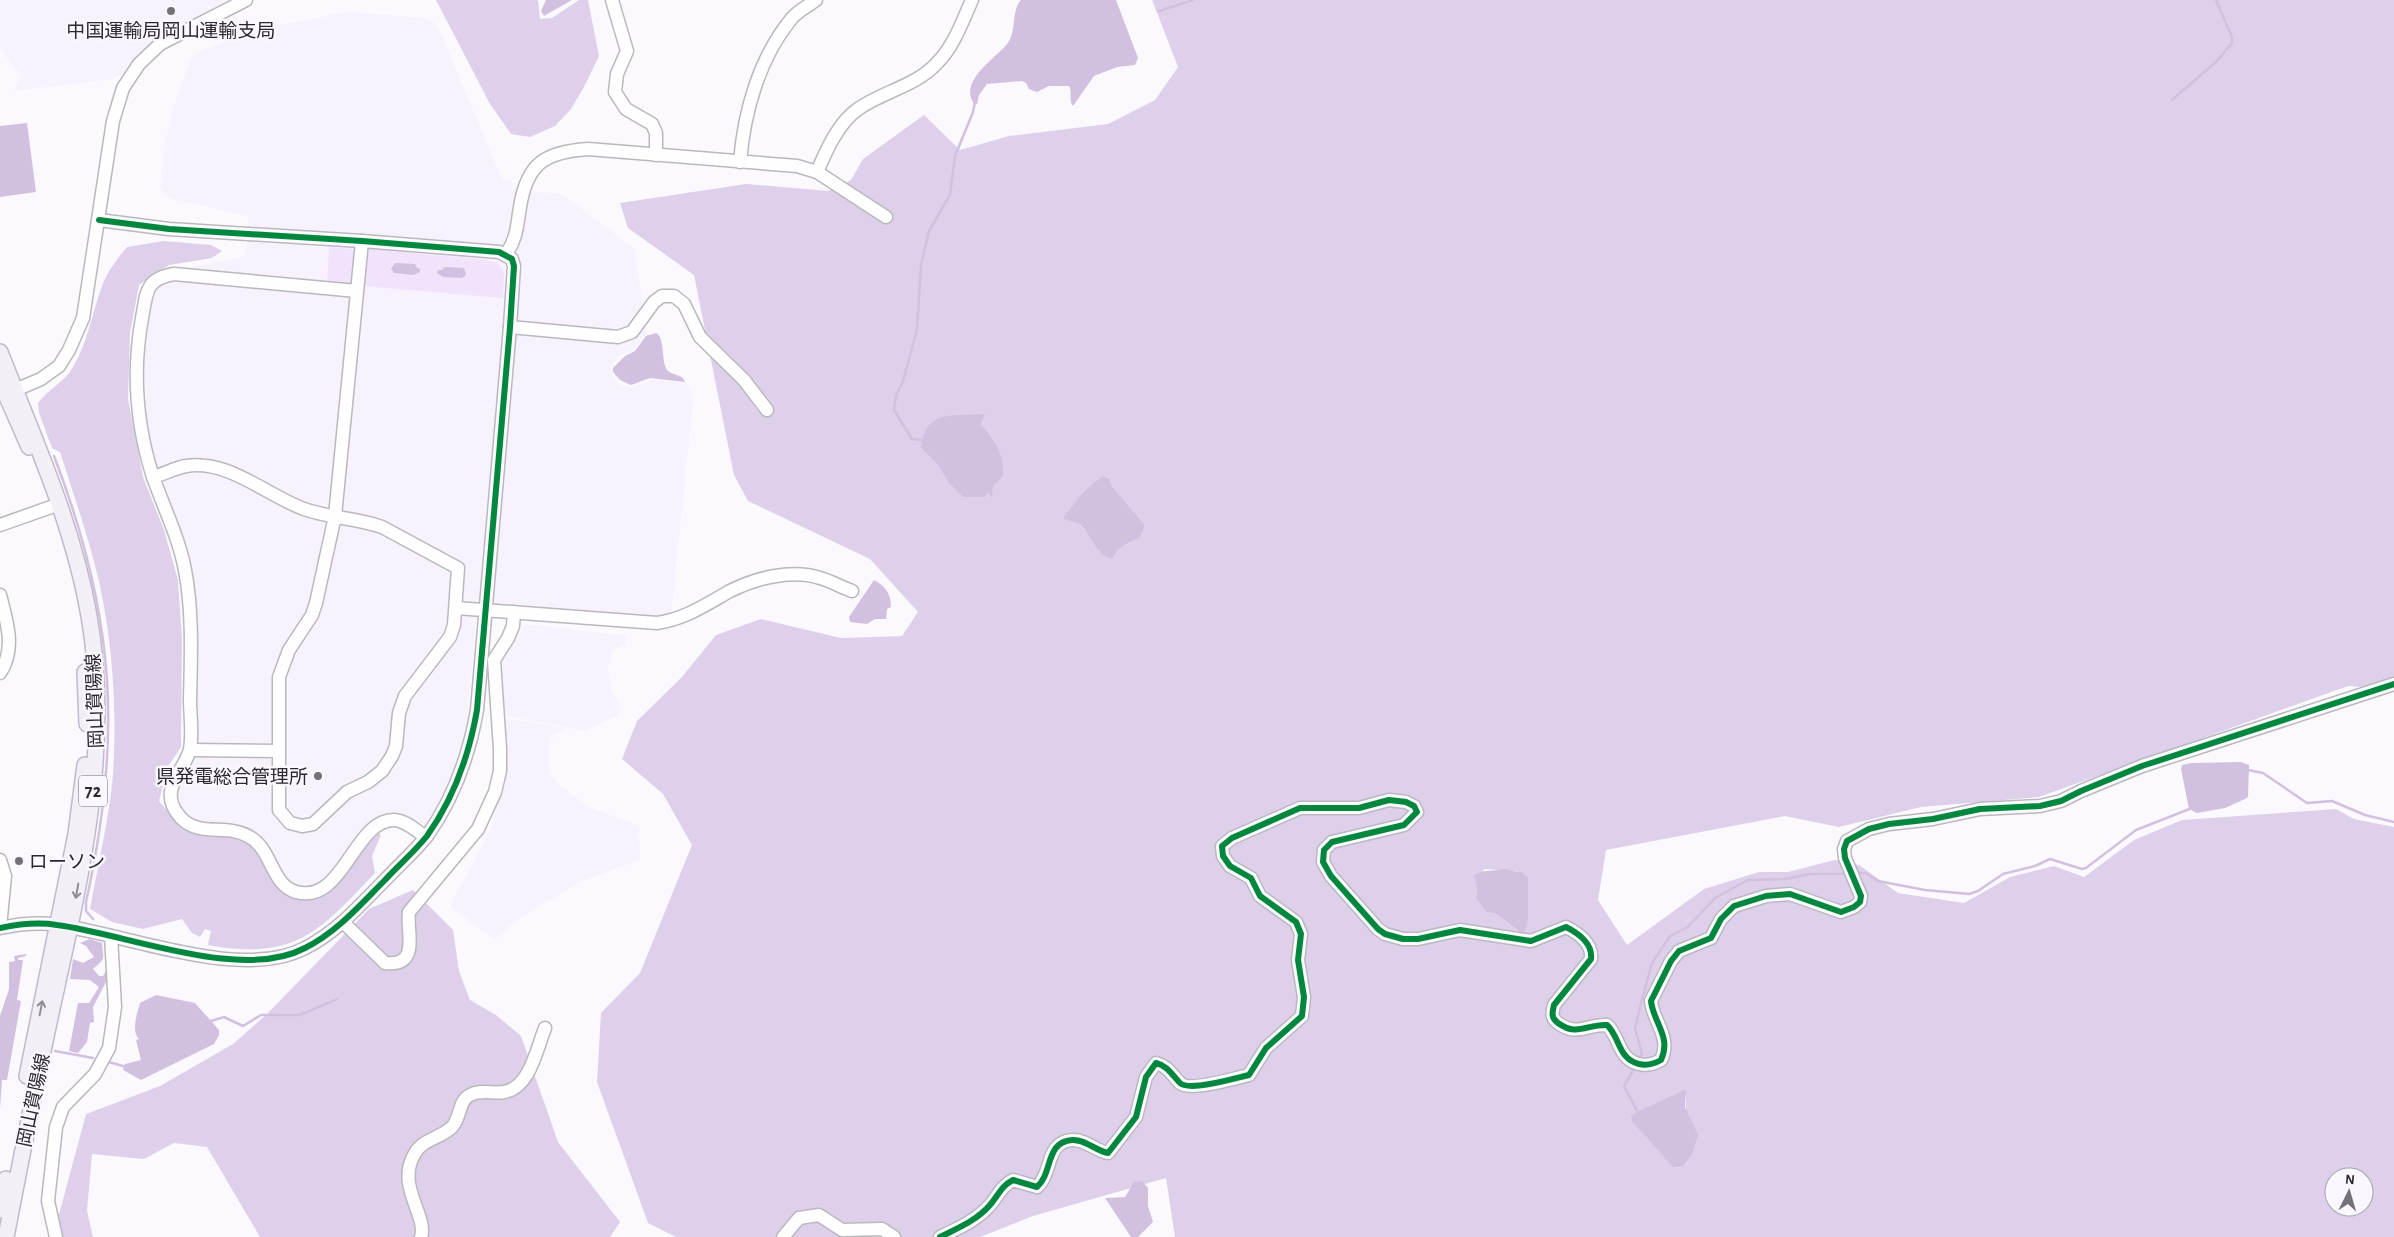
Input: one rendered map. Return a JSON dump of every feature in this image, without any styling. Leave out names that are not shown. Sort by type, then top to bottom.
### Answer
[{"type":"main road","name":"岡山賀陽線","points":[[0,352],[5,390],[40,474],[67,560],[78,614],[87,704],[82,794],[63,926],[6,1237]]},
{"type":"main road","name":"岡山賀陽線","points":[[0,1210],[93,789],[97,702],[89,616],[78,562],[61,504],[5,390]]},
{"type":"street","points":[[5,390],[51,373],[59,366],[69,350],[83,318],[114,113],[123,88],[133,73],[160,44],[246,0]]},
{"type":"street","points":[[612,0],[627,51],[617,74],[616,92],[626,109],[652,124],[656,133],[656,155]]},
{"type":"street","points":[[740,162],[744,124],[759,76],[777,38],[793,17],[816,0]]},
{"type":"street","points":[[817,172],[840,127],[857,109],[913,83],[937,64],[953,43],[972,0]]},
{"type":"street","points":[[506,254],[516,236],[520,205],[534,168],[548,156],[566,150],[588,149],[797,166],[817,172],[886,217]]},
{"type":"street","points":[[0,860],[5,876],[0,927],[23,924],[63,926],[226,959],[260,961],[282,957],[304,949],[344,922],[426,837],[464,768],[477,710],[484,610],[510,328],[514,266],[512,259],[506,254],[362,241],[169,229],[99,220]]},
{"type":"street","points":[[153,477],[186,466],[216,468],[302,508],[335,516],[382,527],[458,568],[456,608],[450,637],[401,705],[396,746],[387,764],[368,782],[346,792],[313,824],[296,825],[281,815],[278,803],[279,677],[289,650],[312,615],[316,604],[335,516],[362,241]]},
{"type":"street","points":[[357,290],[174,274],[158,277],[149,286],[145,302],[136,372],[136,401],[140,431],[153,477],[179,544],[185,570],[190,636],[190,750],[172,788],[174,808],[178,815],[192,826],[200,829],[239,832],[248,836],[266,852],[281,883],[293,891],[308,893],[326,884],[343,867],[371,830],[381,823],[401,821],[426,837]]},
{"type":"street","points":[[510,328],[618,337],[632,332],[654,302],[662,296],[674,296],[684,304],[700,337],[744,380],[768,410]]},
{"type":"street","points":[[0,524],[51,507]]},
{"type":"street","points":[[456,608],[657,623],[675,621],[702,609],[731,591],[761,579],[793,574],[819,578],[852,591]]},
{"type":"street","points":[[0,596],[11,641],[9,655],[0,673]]},
{"type":"street","points":[[344,922],[385,962],[394,964],[403,960],[410,952],[411,940],[407,926],[409,912],[478,829],[495,792],[500,771],[494,660],[513,626],[514,612]]},
{"type":"street","points":[[0,640],[7,628]]},
{"type":"street","points":[[940,1237],[970,1222],[990,1205],[1007,1183],[1014,1180],[1037,1187],[1043,1182],[1054,1148],[1061,1143],[1072,1140],[1085,1142],[1101,1152],[1108,1153],[1136,1117],[1146,1076],[1156,1063],[1162,1065],[1180,1084],[1191,1087],[1249,1075],[1266,1048],[1302,1016],[1304,996],[1298,960],[1301,934],[1296,922],[1260,896],[1251,878],[1230,866],[1223,856],[1222,846],[1232,838],[1300,808],[1359,808],[1389,800],[1406,802],[1414,806],[1417,812],[1404,825],[1332,842],[1324,850],[1323,862],[1331,876],[1378,929],[1385,934],[1403,939],[1418,939],[1460,930],[1531,941],[1566,927],[1590,946],[1592,952],[1591,959],[1554,1005],[1551,1014],[1554,1020],[1566,1029],[1574,1030],[1607,1025],[1612,1029],[1626,1058],[1638,1063],[1655,1063],[1662,1060],[1666,1040],[1652,1008],[1651,1000],[1679,951],[1711,938],[1721,919],[1734,906],[1766,896],[1790,894],[1830,910],[1849,911],[1860,902],[1861,896],[1845,858],[1847,841],[1869,829],[1908,821],[1933,819],[1980,809],[2040,806],[2061,801],[2080,791],[2142,766],[2394,684]]},
{"type":"street","points":[[190,750],[277,751]]},
{"type":"street","points":[[56,1237],[48,1201],[56,1127],[63,1107],[95,1074],[110,1048],[115,1007],[111,936]]},
{"type":"street","points":[[421,1237],[423,1230],[411,1198],[408,1179],[415,1153],[421,1145],[452,1127],[463,1100],[470,1095],[479,1092],[504,1092],[515,1088],[525,1078],[545,1028]]},
{"type":"street","points":[[783,1237],[799,1218],[820,1215],[842,1230],[882,1230],[894,1237]]},
{"type":"shaded area","points":[[0,0],[229,0],[211,9],[209,13],[165,34],[148,46],[123,73],[112,79],[14,91],[22,76],[0,49]]},
{"type":"shaded area","points":[[436,0],[538,0],[540,19],[552,18],[579,0],[588,0],[599,56],[571,109],[555,126],[530,137],[511,134],[490,104]]},
{"type":"shaded area","points":[[546,0],[572,0],[544,16],[541,11]]},
{"type":"shaded area","points":[[1021,0],[1116,0],[1138,58],[1135,65],[1117,67],[1094,76],[1073,106],[1069,86],[1049,86],[1037,92],[1029,89],[1026,83],[1022,81],[987,84],[979,95],[977,104],[974,104],[970,95],[971,87],[980,71],[1010,39],[1016,9]]},
{"type":"shaded area","points":[[1152,0],[2394,0],[2394,689],[2348,686],[2039,797],[1921,807],[1839,827],[1785,816],[1606,850],[1598,900],[1627,945],[1704,889],[1759,872],[1788,872],[1835,860],[1859,865],[1898,893],[1964,903],[2010,877],[2054,866],[2084,877],[2134,840],[2182,820],[2336,809],[2354,819],[2394,827],[2394,1237],[1175,1237],[1166,1178],[1033,1216],[980,1237],[676,1237],[648,1223],[597,1082],[601,1013],[640,973],[692,845],[663,794],[622,759],[637,721],[681,678],[716,635],[761,619],[841,638],[902,636],[918,612],[870,559],[748,501],[734,475],[694,275],[628,228],[620,203],[746,184],[828,191],[851,180],[863,159],[924,115],[960,150],[1009,136],[1108,124],[1155,100],[1178,67]],"holes":[[[982,419],[981,424],[998,448],[1003,477],[993,486],[991,497],[988,493],[948,482],[937,464],[921,448]],[[1102,476],[1110,479],[1112,486],[1145,525],[1132,542],[1100,552],[1093,539],[1079,524],[1084,491]],[[1504,868],[1517,872],[1521,871],[1528,877],[1528,920],[1518,931],[1496,914],[1486,912],[1476,899],[1477,887],[1484,869],[1499,870]],[[1686,1096],[1686,1110],[1699,1136],[1687,1163],[1678,1168],[1673,1166],[1633,1121]]]},
{"type":"shaded area","points":[[348,12],[424,18],[432,21],[438,27],[502,179],[512,180],[511,189],[562,194],[635,249],[646,334],[630,352],[617,357],[611,368],[612,374],[619,385],[624,387],[633,387],[652,380],[674,381],[689,386],[693,402],[671,615],[660,620],[477,606],[467,720],[460,752],[448,784],[432,813],[423,825],[418,826],[388,816],[318,886],[298,888],[282,878],[275,858],[267,846],[189,821],[177,802],[176,793],[192,755],[195,619],[142,409],[141,352],[152,290],[173,271],[246,256],[248,216],[173,199],[166,196],[160,188],[163,151],[174,106],[190,61],[197,52],[260,29]]},
{"type":"shaded area","points":[[27,123],[36,192],[0,197],[0,126]]},
{"type":"shaded area","points":[[164,241],[211,245],[222,251],[212,258],[169,265],[139,285],[130,333],[128,399],[143,477],[164,530],[178,580],[182,638],[181,747],[167,768],[159,801],[174,819],[239,837],[253,844],[273,880],[324,893],[375,831],[381,835],[372,856],[375,873],[338,911],[303,937],[284,945],[263,949],[238,949],[208,945],[211,931],[205,929],[200,937],[192,933],[182,919],[143,929],[112,922],[90,909],[106,825],[113,774],[114,703],[111,656],[100,586],[92,552],[60,452],[52,448],[39,413],[38,403],[66,377],[73,367],[86,338],[104,281],[127,247]]},
{"type":"shaded area","points":[[329,247],[351,249],[357,254],[352,282],[348,285],[327,285]]},
{"type":"shaded area","points":[[369,249],[487,260],[498,263],[504,274],[503,298],[362,286],[364,253]]},
{"type":"shaded area","points":[[395,263],[415,264],[420,269],[420,272],[413,275],[394,273],[391,269]]},
{"type":"shaded area","points":[[444,267],[464,268],[466,275],[462,278],[443,277],[437,273],[438,270],[442,270]]},
{"type":"shaded area","points":[[656,333],[661,340],[664,362],[668,371],[683,378],[685,382],[650,378],[631,385],[620,380],[613,372],[613,368],[625,356],[635,351],[646,336]]},
{"type":"shaded area","points":[[985,414],[981,424],[991,436],[1001,455],[1003,477],[993,486],[992,498],[988,493],[984,497],[963,497],[948,482],[937,464],[921,448],[924,435],[928,427],[943,417]]},
{"type":"shaded area","points":[[1102,476],[1110,479],[1112,486],[1145,525],[1140,537],[1118,549],[1112,559],[1102,554],[1079,524],[1063,518],[1084,491]]},
{"type":"shaded area","points":[[874,580],[884,587],[889,594],[891,607],[887,609],[886,619],[875,619],[867,624],[850,622],[849,617]]},
{"type":"shaded area","points":[[525,624],[626,636],[625,644],[612,651],[608,668],[610,687],[621,707],[618,715],[586,731],[501,715],[498,670],[500,658],[518,638]]},
{"type":"shaded area","points":[[501,717],[565,728],[565,731],[555,734],[551,741],[549,754],[552,777],[564,789],[589,807],[639,826],[640,860],[581,881],[516,921],[494,940],[450,906],[489,833],[497,809],[493,807]]},
{"type":"shaded area","points":[[2241,762],[2249,765],[2248,797],[2225,808],[2197,813],[2189,809],[2181,769],[2182,765],[2191,763]]},
{"type":"shaded area","points":[[1504,868],[1517,872],[1521,871],[1528,877],[1528,920],[1525,931],[1521,933],[1496,914],[1486,912],[1476,899],[1477,887],[1474,875]]},
{"type":"shaded area","points":[[413,890],[453,930],[459,971],[470,1000],[496,1015],[521,1036],[558,1142],[620,1222],[610,1237],[260,1237],[207,1147],[174,1143],[144,1159],[92,1154],[87,1211],[93,1237],[53,1237],[86,1114],[160,1086],[233,1044],[266,1015],[369,909]]},
{"type":"shaded area","points":[[90,939],[102,943],[103,958],[93,969],[99,976],[103,976],[106,971],[107,980],[93,1007],[94,1022],[90,1023],[87,1042],[78,1053],[69,1051],[78,1003],[89,1003],[99,987],[90,980],[70,979],[73,959],[83,963],[94,957],[86,946],[80,943]]},
{"type":"shaded area","points":[[26,954],[26,956],[18,958],[18,960],[23,960],[17,1000],[21,1001],[7,1080],[2,1080],[0,1108],[0,1016],[9,989],[9,962],[15,961],[14,956]]},
{"type":"shaded area","points":[[156,995],[195,1003],[219,1030],[219,1035],[214,1044],[141,1080],[123,1070],[125,1064],[141,1060],[136,1040],[139,1039],[135,1032],[136,1017],[140,1003]]},
{"type":"shaded area","points":[[1684,1090],[1686,1091],[1685,1107],[1699,1136],[1687,1162],[1679,1167],[1673,1167],[1632,1121],[1631,1115]]},
{"type":"shaded area","points":[[1142,1181],[1148,1188],[1148,1206],[1153,1222],[1138,1237],[1131,1237],[1105,1198],[1125,1197],[1134,1182]]},
{"type":"waterway","points":[[1159,11],[1193,0]]},
{"type":"waterway","points":[[2172,100],[2217,61],[2232,43],[2232,37],[2216,0]]},
{"type":"waterway","points":[[921,440],[912,439],[894,410],[896,395],[903,381],[917,330],[921,265],[929,231],[950,195],[955,156],[973,112],[975,102]]},
{"type":"waterway","points":[[54,456],[90,569],[101,623],[107,676],[108,730],[105,785],[98,842],[86,902],[86,911],[93,919]]},
{"type":"waterway","points":[[2248,770],[2263,773],[2307,803],[2332,801],[2365,815],[2394,822]]},
{"type":"waterway","points":[[1855,873],[1866,873],[1878,881],[1925,890],[1969,894],[1978,891],[2003,874],[2035,866],[2050,859],[2082,869],[2086,868],[2136,830],[2192,808]]},
{"type":"waterway","points":[[1638,1060],[1642,1054],[1635,1028],[1642,1000],[1652,963],[1670,936],[1688,927],[1715,898],[1748,880],[1785,879],[1810,874],[1847,874]]},
{"type":"waterway","points":[[211,1021],[224,1017],[243,1026],[261,1015],[300,1015],[337,999]]},
{"type":"waterway","points":[[55,1051],[93,1058]]},
{"type":"waterway","points":[[109,1062],[126,1067]]},
{"type":"waterway","points":[[1635,1067],[1624,1086],[1638,1113]]},
{"type":"cycle path","points":[[0,928],[28,924],[57,925],[183,953],[217,958],[249,960],[279,957],[305,948],[317,942],[348,917],[427,836],[453,792],[470,744],[477,710],[510,327],[514,266],[512,259],[499,252],[169,229],[99,220]]},
{"type":"cycle path","points":[[940,1237],[979,1215],[1009,1182],[1013,1180],[1037,1187],[1042,1181],[1053,1152],[1063,1142],[1077,1140],[1108,1153],[1136,1117],[1146,1077],[1156,1063],[1167,1069],[1180,1083],[1185,1085],[1213,1084],[1249,1075],[1266,1048],[1302,1016],[1304,997],[1298,960],[1301,934],[1296,922],[1260,896],[1251,878],[1230,866],[1223,856],[1222,846],[1232,838],[1300,808],[1359,808],[1389,800],[1406,802],[1414,806],[1417,812],[1404,825],[1332,842],[1324,850],[1323,862],[1331,876],[1378,929],[1385,934],[1403,939],[1418,939],[1460,930],[1531,941],[1566,927],[1584,940],[1590,949],[1591,959],[1554,1005],[1554,1019],[1565,1027],[1577,1030],[1607,1025],[1627,1057],[1639,1064],[1648,1065],[1661,1060],[1664,1052],[1663,1037],[1652,1009],[1651,1001],[1671,961],[1679,951],[1711,938],[1721,919],[1734,906],[1766,896],[1790,894],[1841,912],[1854,907],[1860,902],[1861,896],[1845,858],[1844,849],[1847,841],[1869,829],[1889,824],[1933,819],[1980,809],[2040,806],[2061,801],[2142,766],[2394,684]]},
{"type":"place","name":"中国運輸局岡山運輸支局","points":[[171,11]]},
{"type":"place","name":"県発電総合管理所","points":[[318,776]]},
{"type":"place","name":"ローソン","points":[[19,861]]}]
